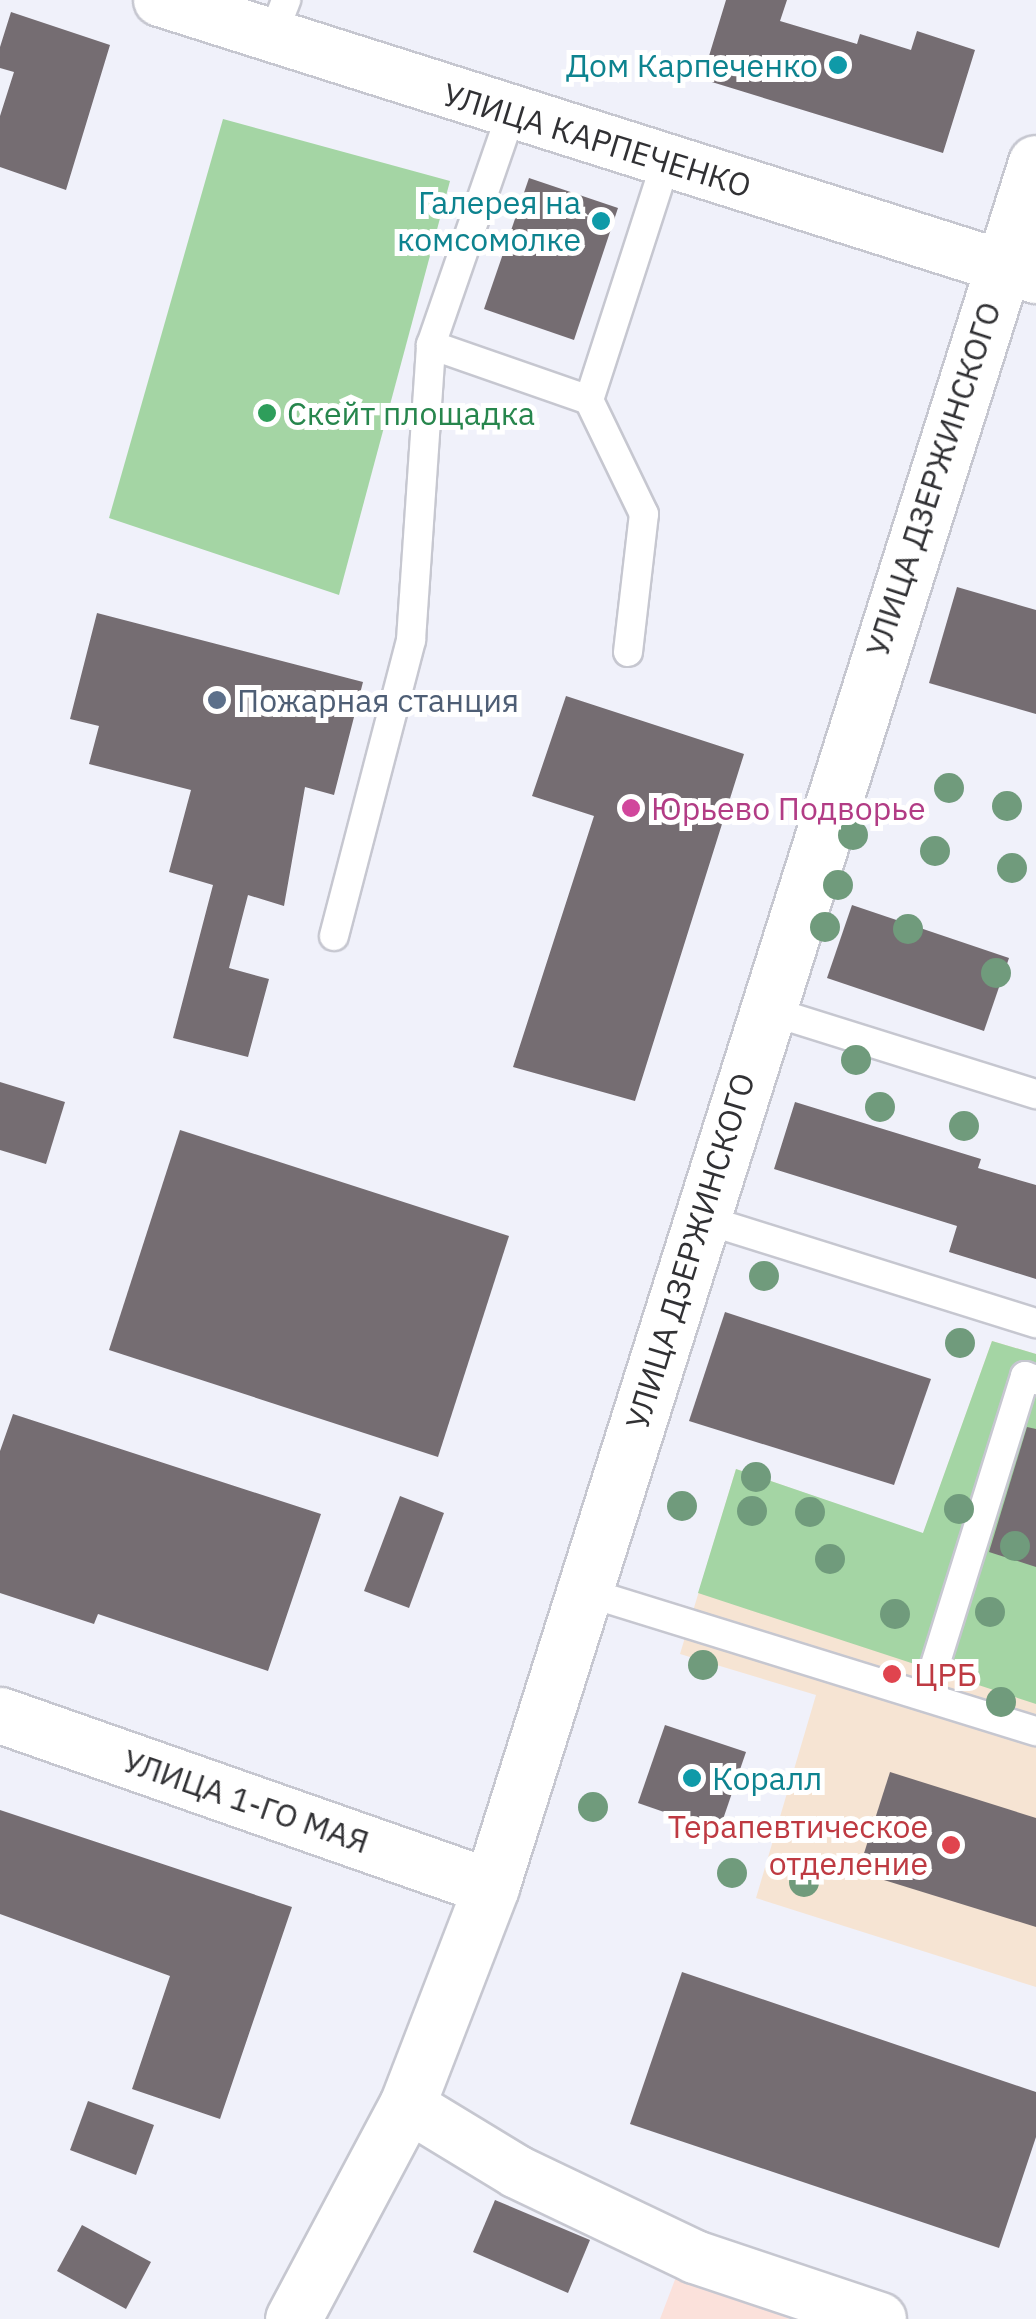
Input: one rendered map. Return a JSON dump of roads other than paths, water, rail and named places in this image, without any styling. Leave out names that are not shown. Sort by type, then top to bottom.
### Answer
[{"type":"main road","name":"УЛИЦА ДЗЕРЖИНСКОГО","points":[[293,2319],[407,2104],[491,1887],[586,1592],[764,1010],[1019,272],[1036,163]]},
{"type":"main road","name":"УЛИЦА 1-ГО МАЯ","points":[[0,1715],[491,1887]]},
{"type":"street","name":"УЛИЦА КАРПЕЧЕНКО","points":[[160,0],[279,18],[511,114],[1019,272]]},
{"type":"street","points":[[407,2104],[517,2172],[695,2257],[880,2319]]},
{"type":"lane","points":[[334,936],[410,640],[431,345],[511,114]]},
{"type":"lane","points":[[628,652],[644,514],[590,400],[666,162]]},
{"type":"lane","points":[[431,345],[590,400]]},
{"type":"lane","points":[[764,1010],[1036,1094]]},
{"type":"lane","points":[[700,1218],[1036,1323]]},
{"type":"lane","points":[[926,1694],[1025,1376],[1036,1380]]},
{"type":"lane","points":[[586,1592],[1036,1731]]},
{"type":"place","name":"Дом Карпеченко","points":[[838,65]]},
{"type":"place","name":"Галерея на комсомолке","points":[[601,221]]},
{"type":"place","name":"Скейт площадка","points":[[267,413]]},
{"type":"place","name":"Пожарная станция","points":[[217,700]]},
{"type":"place","name":"Юрьево Подворье","points":[[631,808]]},
{"type":"place","name":"ЦРБ","points":[[892,1674]]},
{"type":"place","name":"Коралл","points":[[692,1778]]},
{"type":"place","name":"Терапевтическое отделение","points":[[951,1845]]}]
